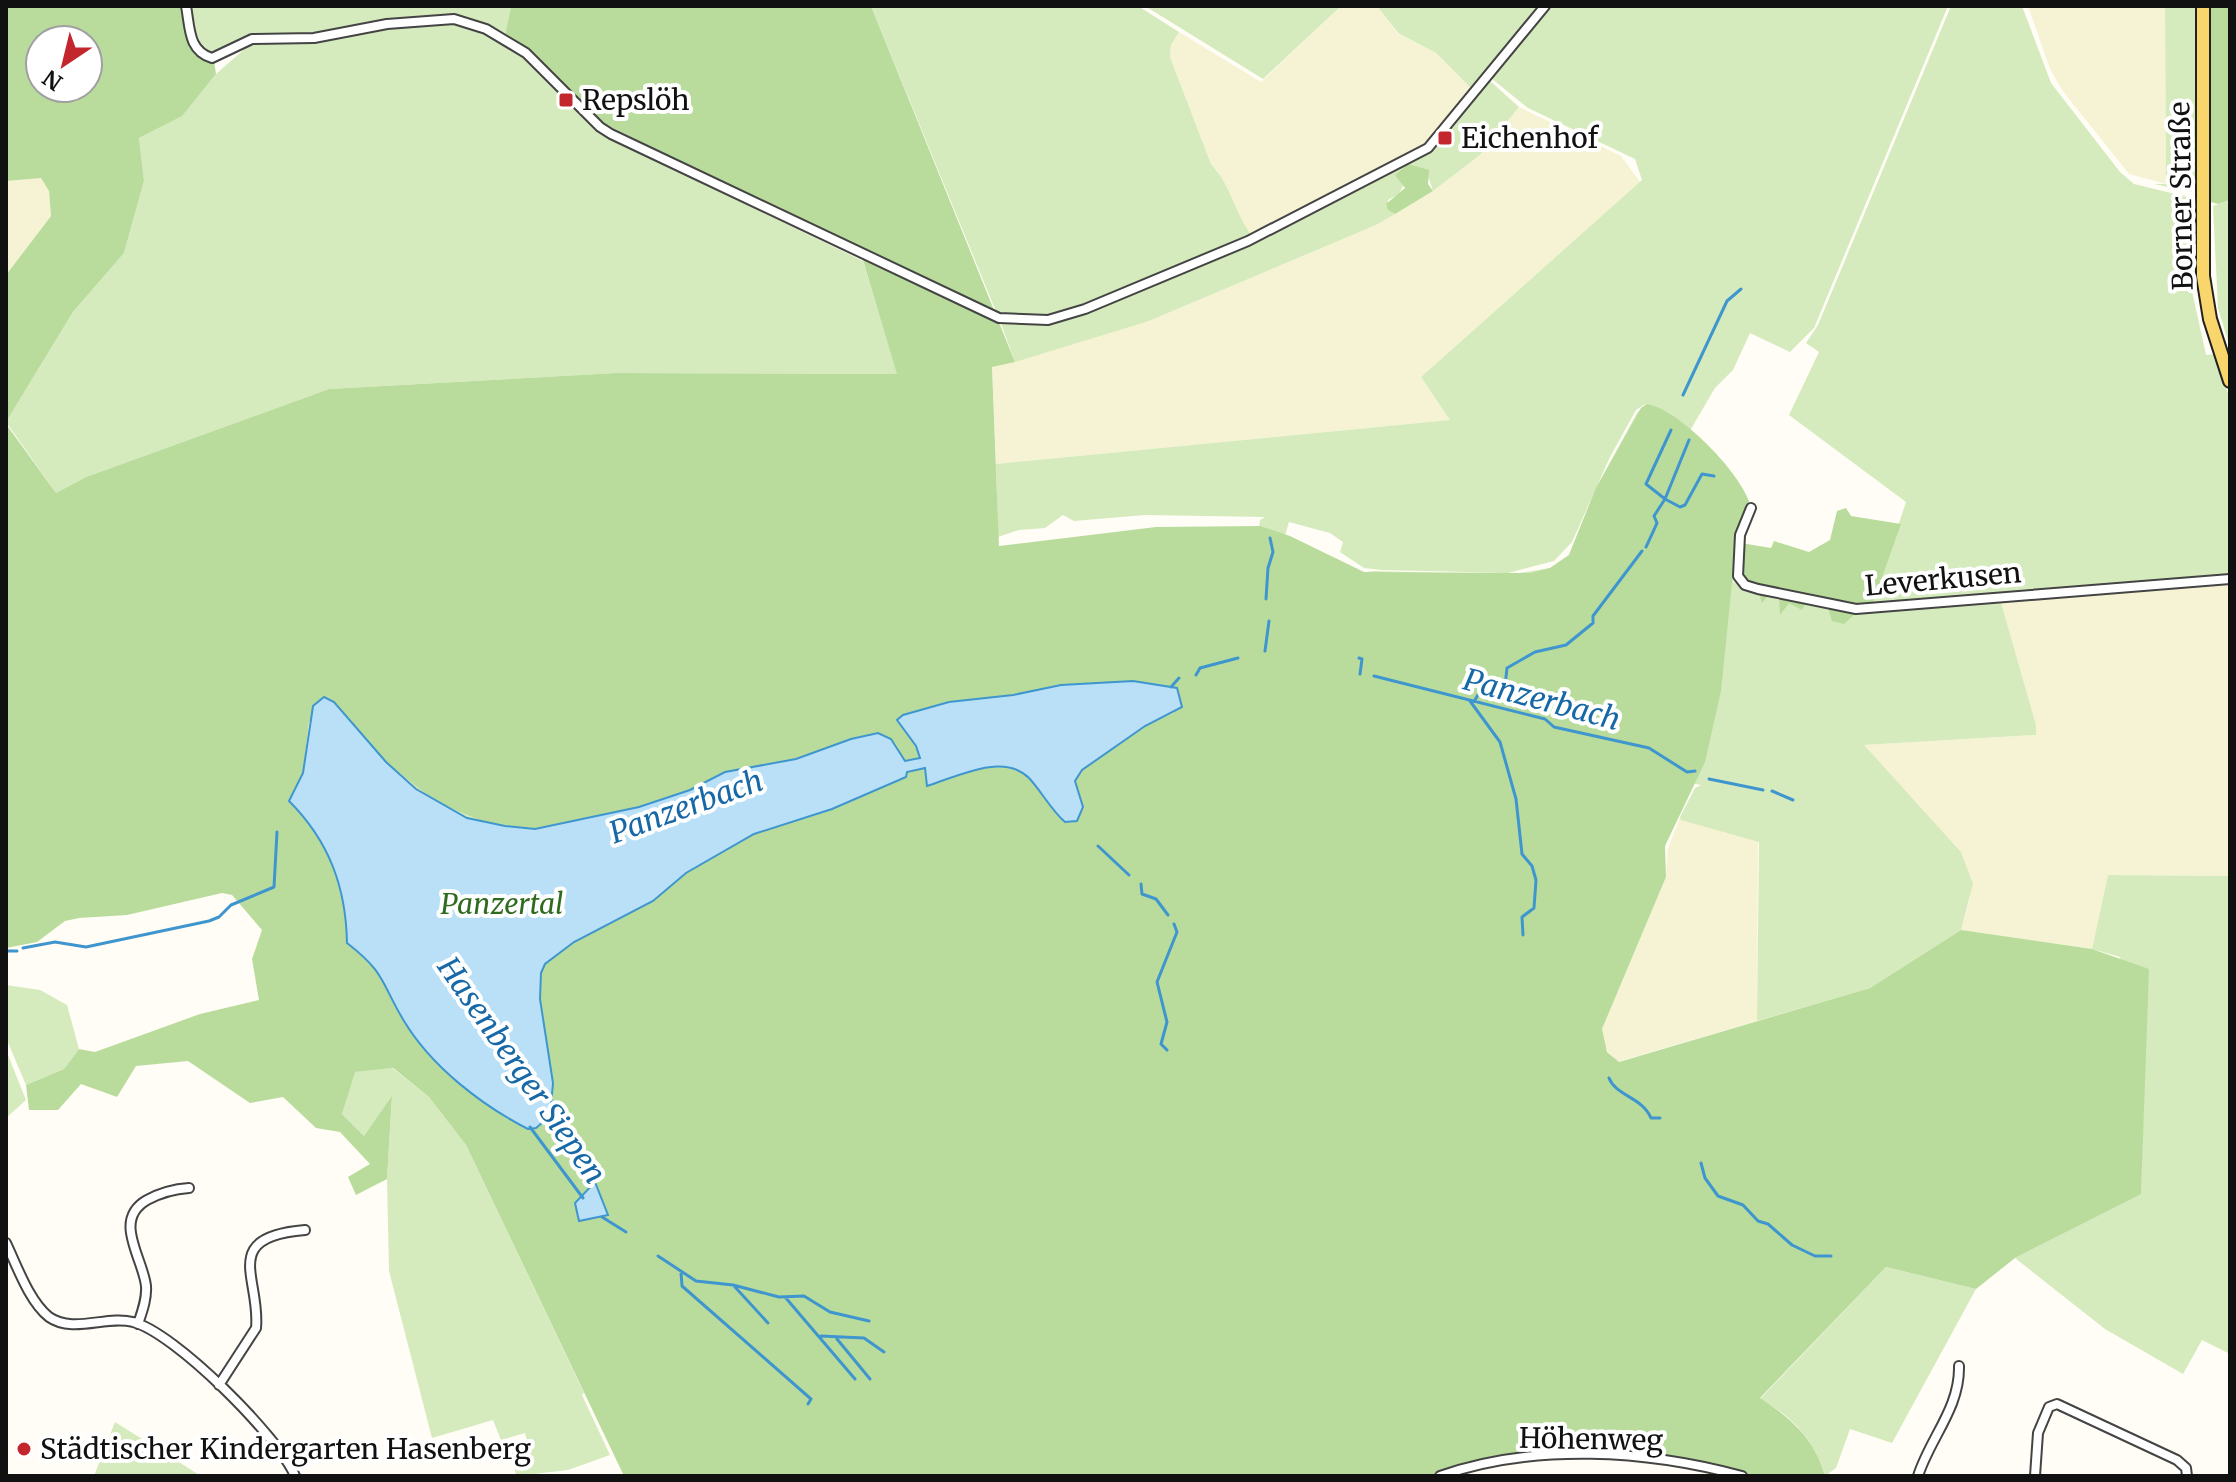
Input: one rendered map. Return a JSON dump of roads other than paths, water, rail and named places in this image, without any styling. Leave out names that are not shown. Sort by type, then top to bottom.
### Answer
[{"type":"main road","name":"Borner Straße","points":[[2203,6],[2203,276],[2210,319],[2230,381]]},
{"type":"street","points":[[186,6],[194,46],[199,53],[212,58],[252,39],[314,38],[378,25],[437,19],[476,24],[526,53],[600,127],[611,134],[999,318],[1036,321],[1065,316],[1248,241],[1428,148],[1545,6]]},
{"type":"street","name":"Leverkusen","points":[[1751,508],[1740,535],[1738,576],[1741,581],[1758,589],[1845,608],[2230,579]]},
{"type":"street","points":[[138,1324],[146,1289],[130,1232],[131,1217],[140,1204],[189,1188]]},
{"type":"street","points":[[219,1385],[256,1328],[248,1274],[250,1257],[261,1244],[279,1234],[305,1230]]},
{"type":"street","points":[[6,1243],[39,1306],[53,1319],[66,1323],[122,1321],[138,1324],[219,1385],[274,1441],[295,1476]]},
{"type":"street","points":[[1918,1476],[1953,1404],[1960,1384],[1959,1366]]},
{"type":"street","points":[[2035,1476],[2041,1422],[2049,1407],[2057,1404],[2177,1460],[2186,1468],[2187,1476]]},
{"type":"street","name":"Höhenweg","points":[[1440,1476],[1512,1459],[1569,1455],[1640,1457],[1742,1476]]},
{"type":"water","points":[[1133,681],[1177,688],[1182,707],[1145,726],[1082,770],[1075,781],[1083,807],[1077,821],[1065,822],[1029,778],[1006,767],[979,769],[927,786],[925,768],[907,772],[906,777],[832,809],[754,834],[686,873],[653,901],[574,942],[545,964],[541,973],[540,999],[553,1083],[550,1116],[536,1128],[528,1129],[475,1096],[443,1069],[415,1038],[382,979],[369,962],[347,943],[343,903],[333,866],[315,832],[289,801],[303,773],[313,706],[324,697],[334,702],[386,762],[416,789],[467,818],[535,829],[639,807],[690,790],[725,772],[796,759],[851,739],[878,733],[891,739],[905,761],[920,758],[916,746],[897,720],[903,715],[949,702],[1013,695],[1061,685]]},
{"type":"water","points":[[595,1182],[608,1215],[579,1221],[575,1203]]},
{"type":"waterway","points":[[1683,395],[1727,301],[1741,289]]},
{"type":"waterway","points":[[1646,547],[1657,523],[1654,516],[1665,499],[1646,484],[1671,430]]},
{"type":"waterway","points":[[1689,440],[1665,499],[1680,507],[1685,505],[1702,474],[1714,476]]},
{"type":"waterway","points":[[1266,599],[1268,568],[1273,552],[1270,538]]},
{"type":"waterway","points":[[1475,700],[1484,684],[1505,686],[1507,668],[1535,652],[1566,645],[1593,623],[1593,616],[1642,551]]},
{"type":"waterway","points":[[1265,651],[1269,621]]},
{"type":"waterway","name":"Panzerbach","points":[[1196,675],[1200,668],[1238,658]]},
{"type":"waterway","name":"Panzerbach","points":[[1359,658],[1362,659],[1360,674]]},
{"type":"waterway","name":"Panzerbach","points":[[1374,676],[1545,719],[1554,727],[1649,748],[1687,772],[1695,771]]},
{"type":"waterway","name":"Panzerbach","points":[[1171,687],[1179,678]]},
{"type":"waterway","points":[[1470,701],[1500,742],[1516,799],[1522,854],[1532,866],[1536,880],[1534,908],[1522,917],[1523,935]]},
{"type":"waterway","name":"Panzerbach","points":[[1709,779],[1763,790]]},
{"type":"waterway","name":"Panzerbach","points":[[1772,791],[1793,800]]},
{"type":"waterway","name":"Panzerbach","points":[[23,948],[55,942],[86,947],[219,917],[231,905],[274,887],[277,832]]},
{"type":"waterway","points":[[1098,846],[1129,875]]},
{"type":"waterway","points":[[1141,884],[1142,894],[1156,899],[1168,915]]},
{"type":"waterway","points":[[1167,1050],[1161,1044],[1167,1022],[1157,982],[1177,932],[1174,924]]},
{"type":"waterway","name":"Panzerbach","points":[[6,951],[17,951]]},
{"type":"waterway","points":[[1609,1078],[1617,1089],[1642,1105],[1651,1118],[1660,1118]]},
{"type":"waterway","name":"Hasenberger Siepen","points":[[530,1127],[583,1198]]},
{"type":"waterway","points":[[1701,1163],[1705,1178],[1718,1196],[1743,1205],[1758,1221],[1768,1224],[1792,1245],[1815,1256],[1831,1256]]},
{"type":"waterway","name":"Hasenberger Siepen","points":[[602,1217],[626,1232]]},
{"type":"waterway","name":"Hasenberger Siepen","points":[[658,1256],[696,1281],[733,1285],[779,1297],[804,1296],[830,1312],[869,1321]]},
{"type":"waterway","points":[[681,1273],[682,1286],[811,1399],[808,1404]]},
{"type":"waterway","points":[[735,1287],[768,1323]]},
{"type":"waterway","points":[[785,1297],[855,1379]]},
{"type":"waterway","points":[[821,1336],[864,1338],[884,1352]]},
{"type":"waterway","points":[[837,1339],[870,1379]]},
{"type":"place","name":"Repslöh","points":[[566,100]]},
{"type":"place","name":"Eichenhof","points":[[1445,138]]},
{"type":"place","name":"Städtischer Kindergarten Hasenberg","points":[[24,1449]]},
{"type":"park label","name":"Panzertal","points":[[502,904]]}]
